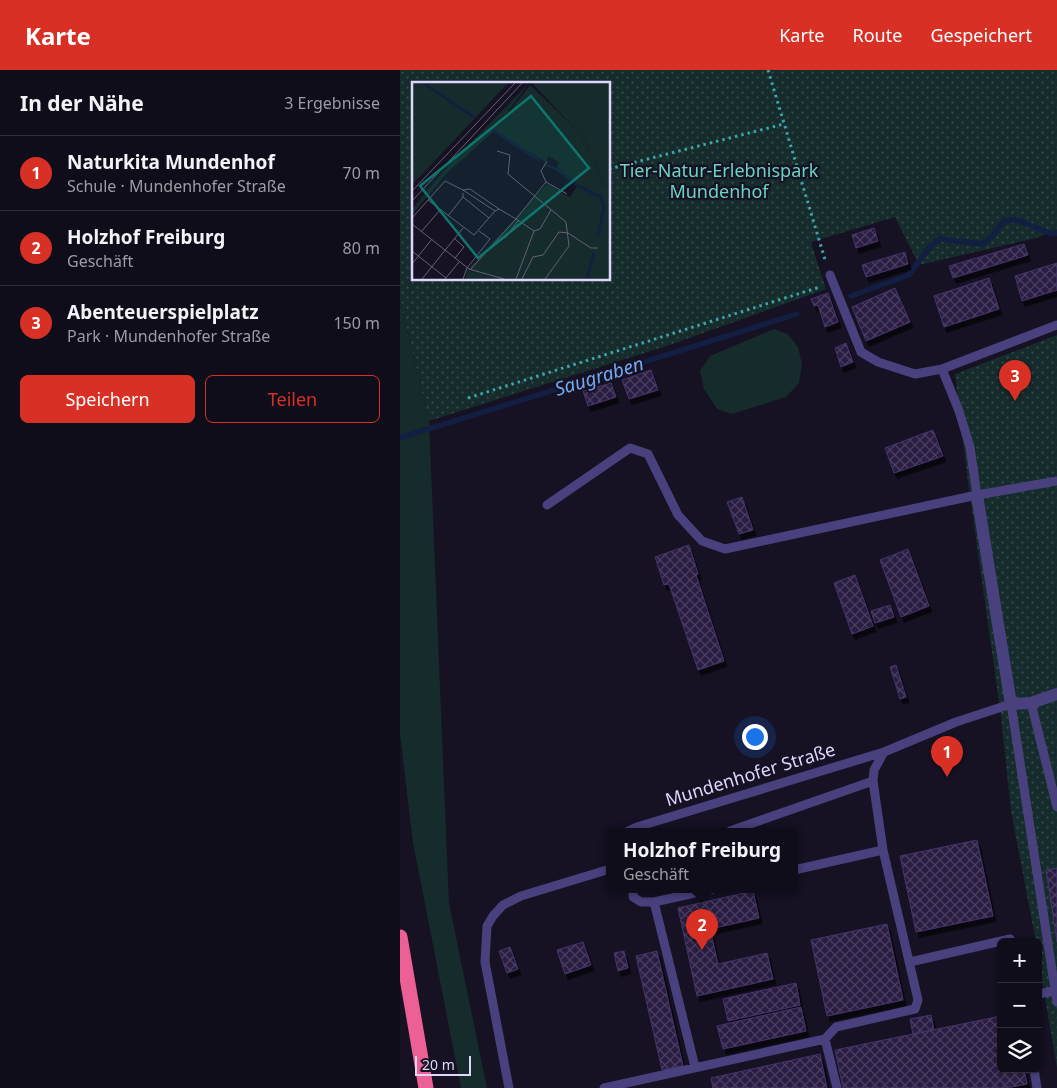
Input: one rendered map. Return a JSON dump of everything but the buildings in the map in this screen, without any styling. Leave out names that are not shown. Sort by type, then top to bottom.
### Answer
[{"type":"highway","points":[[400,937],[426,1088]]},
{"type":"street","points":[[977,495],[1011,704]]},
{"type":"street","name":"Mundenhofer Straße","points":[[1011,704],[1030,703],[1057,694]]},
{"type":"lane","points":[[831,279],[861,352],[878,362],[915,374],[942,370],[1057,326]]},
{"type":"lane","points":[[942,370],[959,411],[970,446],[977,495]]},
{"type":"lane","points":[[547,505],[630,448],[648,454],[678,515],[702,541],[726,549],[977,495],[1057,481]]},
{"type":"lane","points":[[1030,703],[1057,807]]},
{"type":"lane","points":[[1011,704],[1057,1002]]},
{"type":"lane","name":"Mundenhofer Straße","points":[[635,828],[884,752],[956,722],[1011,704]]},
{"type":"lane","points":[[604,1088],[825,1039],[836,1027],[915,1008],[918,1000],[883,850],[873,782],[874,770],[884,752]]},
{"type":"lane","points":[[739,828],[873,782]]},
{"type":"lane","points":[[798,869],[883,850]]},
{"type":"lane","points":[[509,1088],[485,962],[487,926],[503,905],[521,896],[606,871]]},
{"type":"lane","points":[[633,893],[633,897],[641,902],[654,902],[695,893]]},
{"type":"lane","points":[[654,902],[695,1067]]},
{"type":"lane","points":[[910,962],[997,942]]},
{"type":"lane","points":[[1042,993],[1055,991]]},
{"type":"lane","points":[[825,1039],[837,1088]]},
{"type":"lane","points":[[1035,1073],[1038,1088]]},
{"type":"path","points":[[468,398],[831,279],[768,70]]},
{"type":"path","points":[[610,169],[784,124]]},
{"type":"green space","name":"Tier-Natur-Erlebnispark Mundenhof","points":[[400,70],[1057,70],[1057,230],[1036,238],[919,265],[895,217],[811,242],[826,289],[670,345],[429,421],[400,300]]},
{"type":"green space","points":[[400,300],[429,421],[449,903],[487,1088],[461,1088],[413,843],[400,734]]},
{"type":"green space","points":[[774,329],[788,334],[798,347],[802,364],[799,383],[786,397],[732,414],[717,409],[704,389],[700,371],[710,356]]},
{"type":"green space","points":[[1057,335],[1057,1068],[1042,980],[1042,938],[1035,938],[1011,811],[1001,716],[968,482],[955,374]]},
{"type":"waterway","name":"Saugraben","points":[[851,296],[909,275],[927,250],[939,239],[982,244],[990,238],[1005,220],[1017,220],[1051,234],[1057,233]]},
{"type":"waterway","name":"Saugraben","points":[[400,438],[797,314]]},
{"type":"place","name":"Abenteuerspielplatz","points":[[1015,401]]},
{"type":"place","name":"Naturkita Mundenhof","points":[[947,777]]},
{"type":"place","name":"Holzhof Freiburg","points":[[702,950]]}]
